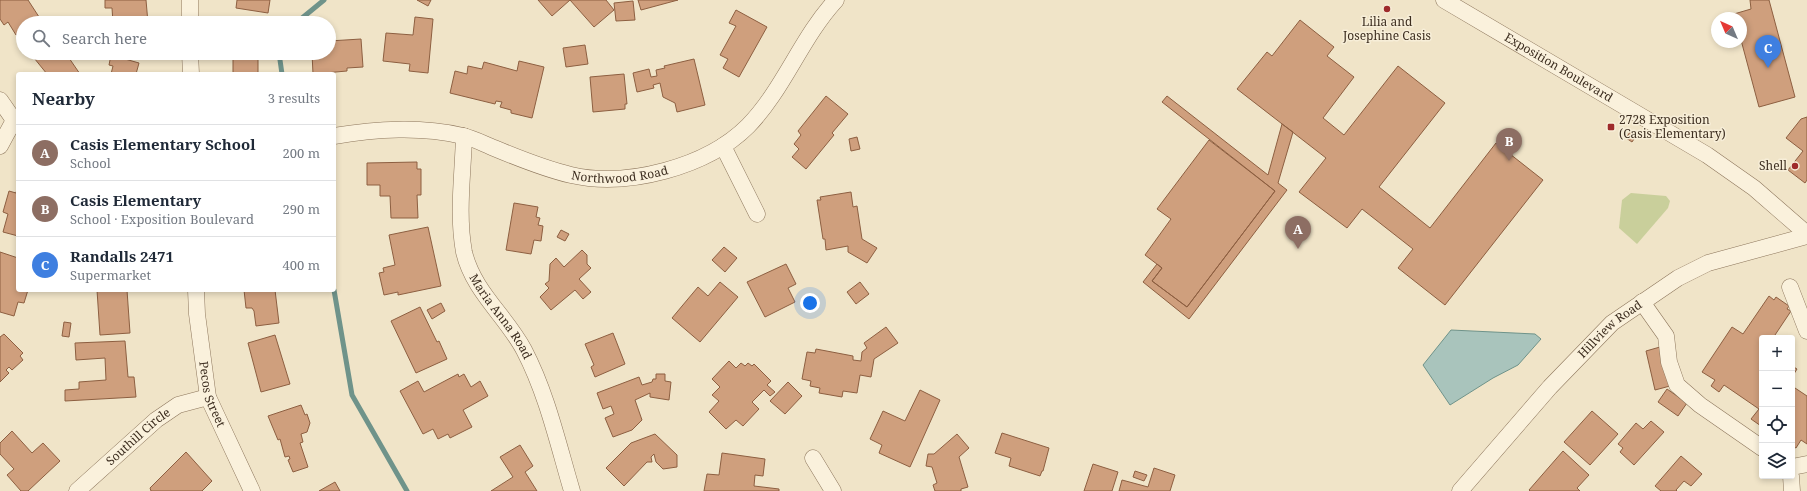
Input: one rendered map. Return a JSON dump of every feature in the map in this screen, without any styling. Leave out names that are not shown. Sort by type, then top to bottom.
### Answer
[{"type":"street","points":[[190,0],[190,16]]},
{"type":"street","name":"Northwood Road","points":[[336,136],[372,130],[418,130],[464,136],[508,154],[571,175],[606,179],[655,173],[691,163],[724,146],[747,126],[769,100],[824,13],[836,0]]},
{"type":"street","name":"Exposition Boulevard","points":[[1444,0],[1707,155],[1754,188],[1807,235]]},
{"type":"street","points":[[190,60],[190,72]]},
{"type":"street","points":[[0,100],[16,124],[0,146]]},
{"type":"street","name":"Maria Anna Road","points":[[464,136],[461,220],[465,252],[479,287],[523,349],[537,380],[551,420],[572,491]]},
{"type":"street","points":[[724,146],[757,214]]},
{"type":"street","name":"Hillview Road","points":[[1460,491],[1550,387],[1612,323],[1678,278],[1708,263],[1807,235]]},
{"type":"street","points":[[1790,287],[1807,331]]},
{"type":"street","name":"Pecos Street","points":[[196,292],[197,314],[208,397],[252,491]]},
{"type":"street","points":[[1642,302],[1666,336],[1669,362],[1677,385],[1700,405],[1759,446]]},
{"type":"street","name":"Southill Circle","points":[[77,491],[156,420],[178,405],[208,397]]},
{"type":"street","points":[[813,458],[833,491]]},
{"type":"street","points":[[1795,466],[1807,464]]},
{"type":"street","points":[[1791,479],[1792,491]]},
{"type":"green space","points":[[1631,193],[1666,196],[1670,201],[1668,208],[1637,244],[1619,228],[1622,200]]},
{"type":"water","points":[[1451,330],[1535,334],[1541,339],[1518,365],[1493,378],[1450,405],[1423,365]]},
{"type":"building","points":[[0,0],[28,0],[38,16],[16,16],[16,35],[8,22],[4,25],[0,19]]},
{"type":"building","points":[[105,0],[146,0],[147,16],[113,16],[112,8],[105,8]]},
{"type":"building","points":[[237,0],[270,0],[268,13],[236,8]]},
{"type":"building","points":[[417,0],[431,0],[428,6]]},
{"type":"building","points":[[538,0],[570,0],[552,16]]},
{"type":"building","points":[[570,0],[606,0],[614,10],[594,27]]},
{"type":"building","points":[[638,0],[678,0],[641,10]]},
{"type":"building","points":[[1750,0],[1769,0],[1795,97],[1759,107],[1743,48],[1747,48],[1747,12],[1741,12],[1751,9]]},
{"type":"building","points":[[633,1],[635,20],[616,21],[614,3]]},
{"type":"building","points":[[736,10],[767,27],[739,77],[723,68],[728,59],[720,55],[736,26],[729,23]]},
{"type":"building","points":[[415,17],[433,19],[428,73],[409,71],[410,64],[383,61],[386,33],[413,35]]},
{"type":"building","points":[[1300,20],[1334,47],[1327,56],[1354,77],[1323,118],[1344,135],[1398,66],[1445,103],[1379,187],[1430,228],[1496,143],[1543,180],[1445,305],[1398,268],[1413,249],[1362,209],[1347,228],[1299,192],[1326,158],[1237,89],[1267,52],[1272,56]]},
{"type":"building","points":[[361,39],[363,67],[347,68],[347,71],[313,72],[312,60],[336,60],[336,41]]},
{"type":"building","points":[[585,45],[588,64],[566,67],[563,48]]},
{"type":"building","points":[[694,59],[705,105],[677,112],[675,103],[663,97],[660,83],[653,85],[654,88],[637,92],[633,73],[649,69],[651,77],[657,76],[656,70],[665,68],[664,66]]},
{"type":"building","points":[[36,60],[70,60],[79,72],[45,72]]},
{"type":"building","points":[[110,60],[128,60],[139,63],[137,72],[112,72],[113,66],[109,65]]},
{"type":"building","points":[[233,60],[258,60],[258,72],[233,72]]},
{"type":"building","points":[[519,61],[544,67],[532,118],[511,113],[511,110],[500,107],[502,102],[496,101],[495,104],[450,93],[455,71],[467,74],[468,66],[482,69],[484,62],[517,71]]},
{"type":"building","points":[[624,74],[627,104],[625,104],[625,109],[593,112],[590,77]]},
{"type":"building","points":[[826,96],[848,114],[832,133],[834,135],[806,169],[792,157],[799,149],[794,144],[801,135],[798,131]]},
{"type":"building","points":[[1167,96],[1268,175],[1282,124],[1293,132],[1278,183],[1287,190],[1189,319],[1143,282],[1157,264],[1162,268],[1152,281],[1187,307],[1275,191],[1162,102]]},
{"type":"building","points":[[1807,117],[1807,180],[1805,183],[1788,170],[1803,151],[1786,138],[1801,119]]},
{"type":"building","points":[[1630,132],[1636,136],[1632,142],[1626,138]]},
{"type":"building","points":[[857,137],[860,149],[851,151],[849,139]]},
{"type":"building","points":[[1209,140],[1275,191],[1187,307],[1152,281],[1162,268],[1145,255],[1171,219],[1157,209]]},
{"type":"building","points":[[417,162],[417,169],[421,169],[421,195],[417,195],[418,218],[391,218],[390,196],[380,196],[380,185],[367,185],[367,163]]},
{"type":"building","points":[[9,191],[16,193],[16,235],[3,232],[8,214],[3,212]]},
{"type":"building","points":[[851,192],[853,207],[857,206],[862,239],[877,248],[867,263],[848,252],[848,246],[826,250],[825,239],[823,239],[817,200],[821,200],[820,197]]},
{"type":"building","points":[[514,203],[538,207],[536,217],[540,218],[538,225],[543,226],[541,241],[534,240],[531,254],[506,250]]},
{"type":"building","points":[[428,227],[441,286],[398,295],[398,292],[384,295],[379,273],[384,272],[383,268],[395,265],[389,235]]},
{"type":"building","points":[[561,230],[569,234],[565,241],[557,237]]},
{"type":"building","points":[[724,247],[737,258],[725,272],[712,260]]},
{"type":"building","points":[[582,250],[587,255],[587,264],[591,268],[579,279],[591,292],[583,299],[575,290],[551,310],[540,297],[549,288],[545,284],[549,281],[550,264],[556,258],[564,267]]},
{"type":"building","points":[[0,252],[16,257],[16,292],[27,292],[24,303],[18,302],[14,316],[0,312]]},
{"type":"building","points":[[786,264],[796,284],[788,288],[795,302],[765,317],[747,282]]},
{"type":"building","points":[[720,282],[738,297],[700,342],[672,318],[698,287],[708,296]]},
{"type":"building","points":[[860,282],[869,294],[856,304],[847,292]]},
{"type":"building","points":[[97,292],[127,292],[130,333],[100,335]]},
{"type":"building","points":[[244,292],[275,292],[279,323],[256,326],[254,311],[252,308],[246,308]]},
{"type":"building","points":[[1769,296],[1774,300],[1776,297],[1789,306],[1787,309],[1791,311],[1775,335],[1759,335],[1759,409],[1724,385],[1719,392],[1711,386],[1715,380],[1702,372],[1732,327],[1743,334]]},
{"type":"building","points":[[441,303],[445,311],[432,319],[427,310]]},
{"type":"building","points":[[420,307],[447,359],[416,373],[391,321]]},
{"type":"building","points":[[64,322],[71,323],[69,337],[62,336]]},
{"type":"building","points":[[886,327],[898,343],[874,359],[871,377],[860,375],[857,393],[843,391],[842,397],[819,393],[820,388],[810,386],[811,381],[802,379],[807,352],[815,353],[816,349],[853,356],[853,360],[861,361],[862,352],[867,348],[864,343]]},
{"type":"building","points":[[613,333],[625,364],[595,377],[591,367],[594,365],[585,344]]},
{"type":"building","points":[[4,334],[23,353],[20,356],[23,360],[12,370],[9,367],[6,370],[9,373],[0,382],[0,337]]},
{"type":"building","points":[[275,335],[290,384],[261,392],[248,343]]},
{"type":"building","points":[[125,341],[128,377],[134,377],[136,397],[65,401],[65,390],[79,389],[79,382],[106,380],[105,358],[76,360],[75,343]]},
{"type":"building","points":[[1660,347],[1670,386],[1655,390],[1646,351]]},
{"type":"building","points":[[729,361],[736,368],[741,363],[745,366],[748,363],[752,366],[754,364],[771,381],[767,385],[775,392],[770,396],[764,390],[752,402],[759,409],[743,426],[736,420],[726,429],[709,412],[719,401],[712,395],[720,387],[712,379]]},
{"type":"building","points":[[458,374],[459,377],[464,374],[471,387],[480,381],[488,396],[463,410],[472,427],[450,438],[448,434],[438,439],[433,429],[423,434],[400,391],[418,381],[424,392]]},
{"type":"building","points":[[656,374],[665,374],[665,381],[671,382],[669,400],[650,397],[650,393],[635,400],[642,420],[632,430],[613,437],[605,418],[614,414],[611,406],[603,409],[597,393],[639,377],[642,385],[652,382],[653,379],[656,379]]},
{"type":"building","points":[[788,382],[802,396],[785,414],[770,401]]},
{"type":"building","points":[[1795,388],[1807,396],[1807,444],[1801,440],[1796,448]]},
{"type":"building","points":[[1667,389],[1687,403],[1678,416],[1658,402]]},
{"type":"building","points":[[920,390],[940,400],[910,467],[879,453],[882,445],[870,439],[883,411],[905,421]]},
{"type":"building","points":[[301,405],[305,415],[307,414],[310,423],[307,432],[301,434],[303,442],[300,443],[308,467],[293,472],[288,460],[290,459],[289,456],[285,457],[280,439],[278,440],[268,416]]},
{"type":"building","points":[[1759,409],[1759,425],[1751,419]]},
{"type":"building","points":[[1592,411],[1618,434],[1590,465],[1564,442]]},
{"type":"building","points":[[1651,421],[1664,432],[1634,465],[1620,452],[1623,448],[1618,444],[1636,423],[1643,429]]},
{"type":"building","points":[[12,431],[32,453],[43,443],[60,461],[28,491],[21,491],[7,475],[14,469],[0,454],[0,443]]},
{"type":"building","points":[[1002,433],[1049,448],[1043,471],[1040,476],[1009,466],[1011,458],[995,453]]},
{"type":"building","points":[[655,434],[677,455],[677,467],[663,469],[656,462],[654,454],[651,457],[652,462],[647,462],[624,486],[606,468],[631,443]]},
{"type":"building","points":[[957,434],[969,448],[959,457],[968,487],[961,489],[961,491],[935,491],[933,485],[937,483],[932,467],[926,466],[928,454],[934,454]]},
{"type":"building","points":[[520,445],[533,466],[525,472],[537,491],[491,491],[513,477],[500,457]]},
{"type":"building","points":[[1563,451],[1589,475],[1577,488],[1580,491],[1530,491],[1529,490]]},
{"type":"building","points":[[186,452],[212,481],[202,491],[151,491],[150,488]]},
{"type":"building","points":[[722,453],[765,459],[763,476],[755,475],[754,486],[779,489],[779,491],[704,491],[707,474],[719,475]]},
{"type":"building","points":[[1681,456],[1702,474],[1691,486],[1684,481],[1676,490],[1677,491],[1661,491],[1655,486]]},
{"type":"building","points":[[1093,464],[1118,472],[1112,491],[1084,491]]},
{"type":"building","points":[[1154,468],[1175,475],[1170,491],[1119,491],[1122,480],[1148,487]]},
{"type":"building","points":[[1135,471],[1147,475],[1144,481],[1133,477]]},
{"type":"building","points":[[335,482],[340,491],[319,491]]},
{"type":"waterway","points":[[305,16],[324,0]]},
{"type":"waterway","points":[[280,60],[282,72]]},
{"type":"waterway","points":[[334,292],[352,395],[407,491]]},
{"type":"place","name":"Lilia and Josephine Casis","points":[[1387,9]]},
{"type":"place","name":"Randalls 2471","points":[[1768,68]]},
{"type":"place","name":"2728 Exposition (Casis Elementary)","points":[[1611,127]]},
{"type":"place","name":"Casis Elementary","points":[[1509,161]]},
{"type":"place","name":"Shell","points":[[1795,166]]},
{"type":"place","name":"Casis Elementary School","points":[[1298,249]]}]
